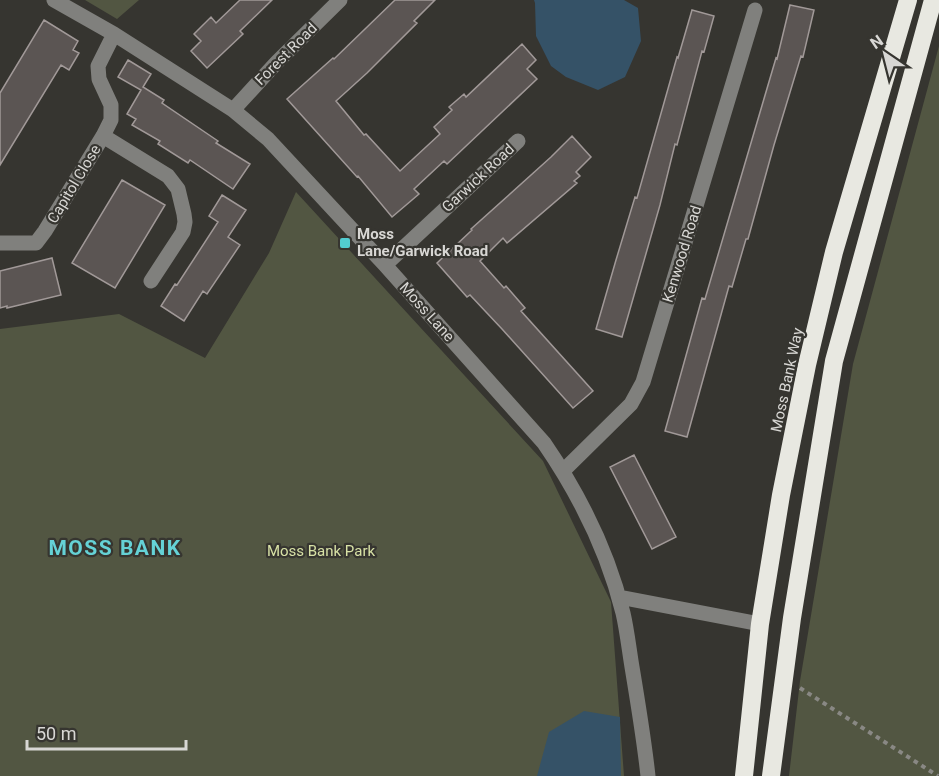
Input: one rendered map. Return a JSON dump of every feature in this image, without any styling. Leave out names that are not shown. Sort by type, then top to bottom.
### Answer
[{"type":"highway","name":"Moss Bank Way","points":[[744,776],[760,624],[781,495],[807,365],[834,252],[908,0]]},
{"type":"highway","points":[[771,776],[794,606],[834,361],[933,0]]},
{"type":"street","name":"Moss Lane","points":[[54,0],[114,34],[233,110],[268,139],[385,265],[544,443],[563,471],[590,523],[619,597],[624,614],[648,776]]},
{"type":"street","name":"Forest Road","points":[[233,110],[277,62],[340,0]]},
{"type":"street","name":"Kenwood Road","points":[[563,471],[631,404],[643,382],[755,10]]},
{"type":"street","name":"Capitol Close","points":[[0,243],[36,243],[103,136],[111,120],[111,105],[99,80],[98,66],[114,34]]},
{"type":"street","name":"Capitol Close","points":[[103,136],[168,176],[178,189],[185,222],[183,232],[151,281]]},
{"type":"street","name":"Garwick Road","points":[[385,265],[518,141]]},
{"type":"street","points":[[619,597],[760,624]]},
{"type":"path","points":[[784,678],[938,776]]},
{"type":"green space","points":[[85,0],[139,0],[117,19]]},
{"type":"green space","points":[[939,46],[939,776],[789,776],[800,681],[853,364]]},
{"type":"green space","name":"Moss Bank Park","points":[[296,192],[543,461],[611,602],[624,776],[0,776],[0,329],[119,314],[205,358],[269,253]]},
{"type":"water","points":[[534,0],[624,0],[638,8],[641,41],[625,77],[598,90],[566,77],[551,66],[536,36]]},
{"type":"water","points":[[584,711],[620,717],[621,776],[537,776],[549,732]]},
{"type":"building","points":[[240,0],[272,0],[240,31],[243,34],[207,68],[191,51],[201,41],[194,34],[211,17],[216,23]]},
{"type":"building","points":[[395,0],[435,0],[414,21],[417,23],[336,101],[364,135],[366,134],[400,171],[440,134],[434,127],[452,110],[449,107],[464,94],[466,97],[522,44],[536,60],[527,69],[537,79],[447,164],[444,161],[414,189],[419,194],[392,217],[358,176],[287,99],[334,59]]},
{"type":"building","points":[[790,5],[814,10],[803,57],[801,56],[774,145],[748,239],[746,239],[732,287],[729,286],[687,437],[665,431],[702,298],[705,299],[777,59]]},
{"type":"building","points":[[692,10],[714,16],[704,52],[702,51],[677,145],[675,144],[622,337],[596,329]]},
{"type":"building","points":[[44,20],[78,41],[73,50],[79,53],[69,70],[61,65],[0,165],[0,93]]},
{"type":"building","points":[[128,60],[151,74],[143,87],[164,100],[162,103],[218,141],[216,143],[250,164],[233,189],[190,160],[188,163],[158,144],[160,141],[132,125],[136,119],[127,114],[141,90],[118,77]]},
{"type":"building","points":[[572,136],[591,157],[576,172],[580,176],[574,181],[577,183],[507,243],[503,238],[480,261],[504,288],[506,286],[525,308],[521,311],[593,391],[573,408],[502,329],[470,295],[467,297],[437,263]]},
{"type":"building","points":[[122,180],[165,205],[115,288],[72,263]]},
{"type":"building","points":[[222,195],[246,210],[228,237],[240,245],[207,294],[203,291],[184,321],[161,306],[218,222],[209,216]]},
{"type":"building","points":[[52,258],[61,295],[0,308],[0,271]]},
{"type":"building","points":[[634,455],[676,537],[652,549],[610,467]]},
{"type":"place","name":"Moss Lane/Garwick Road","points":[[345,243]]},
{"type":"district","name":"MOSS BANK","points":[[115,548]]}]
